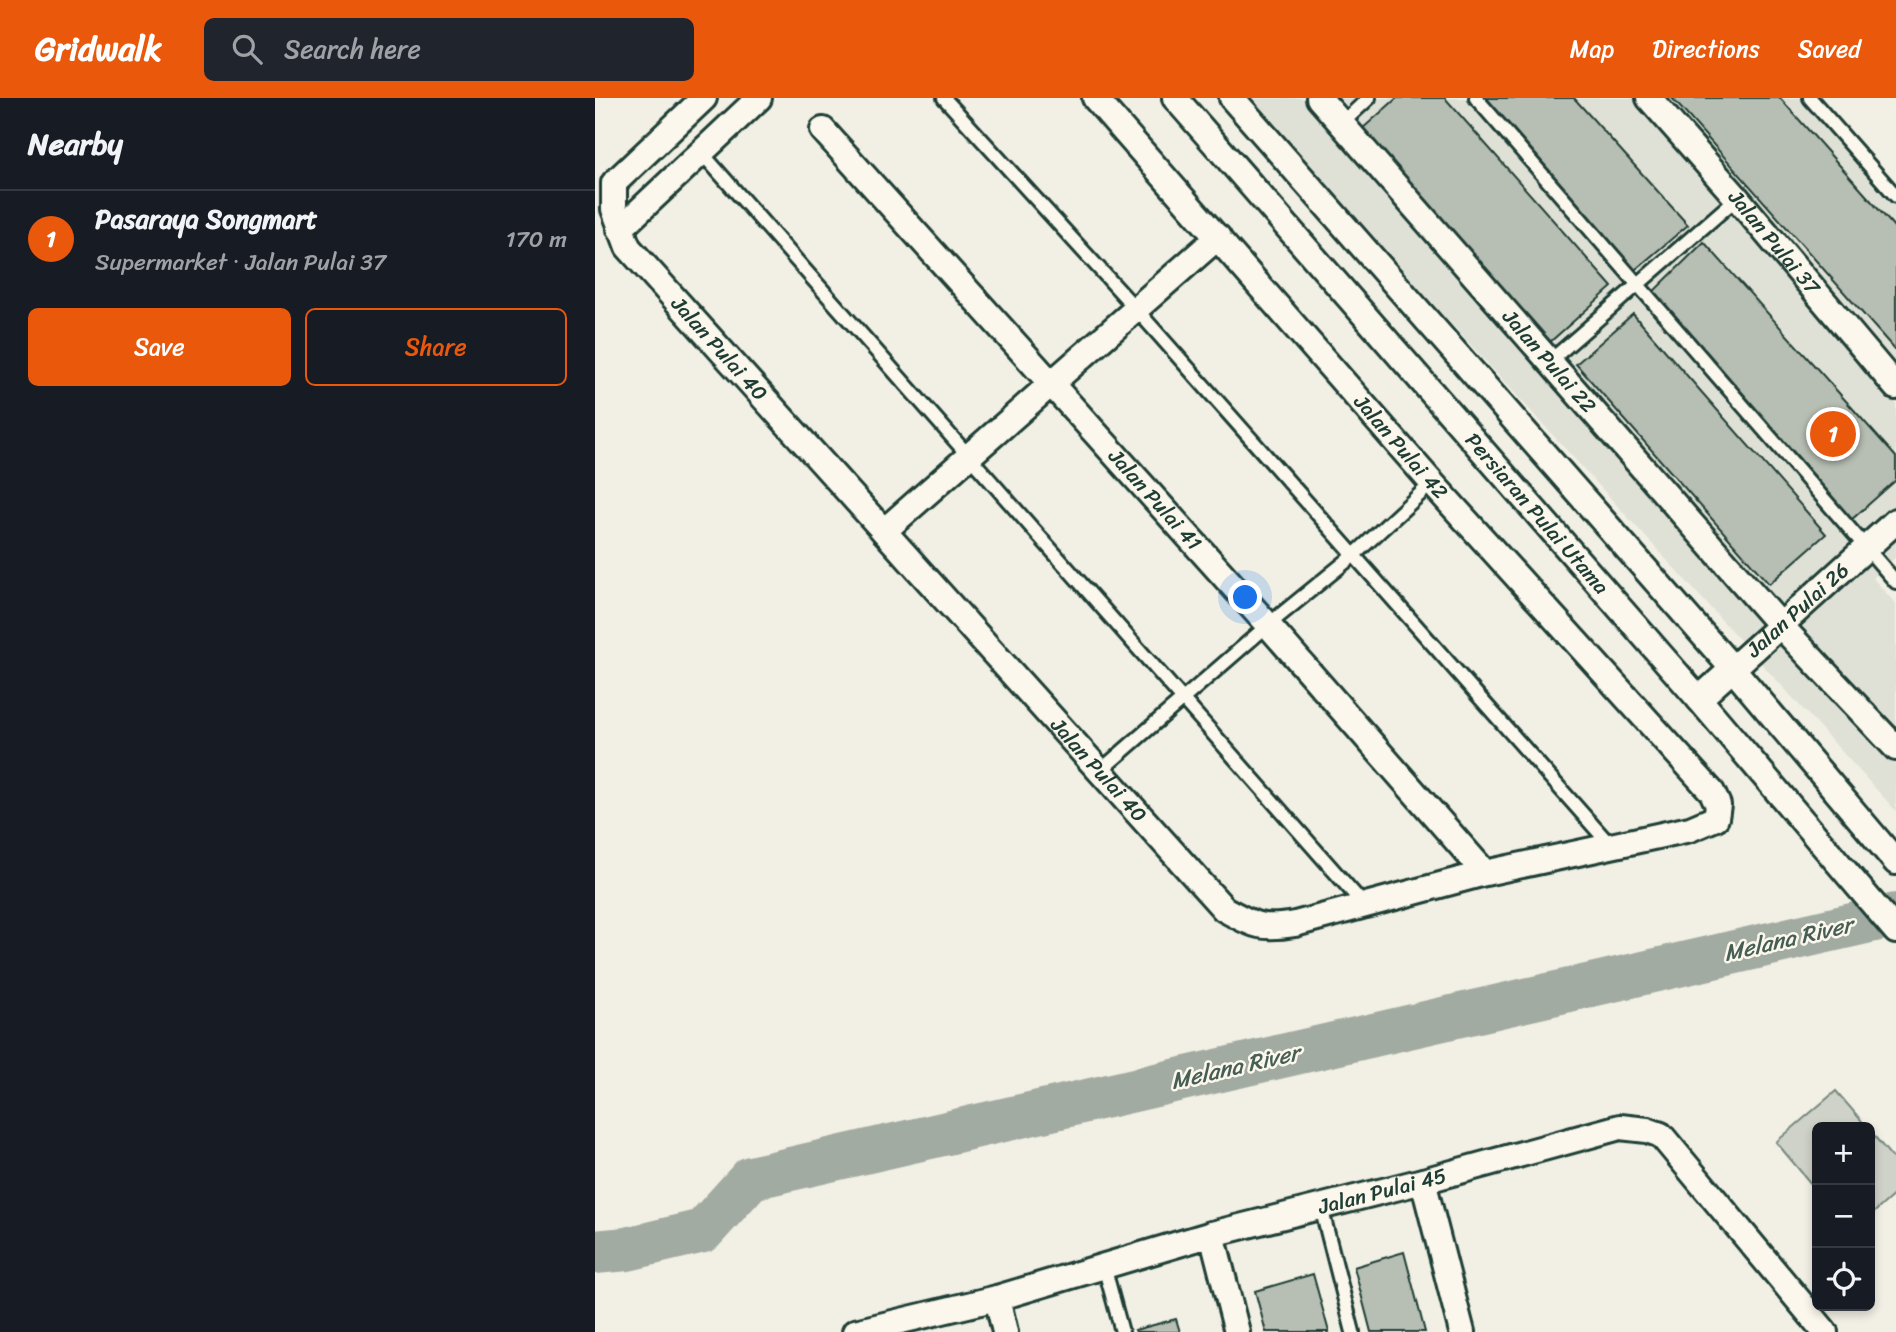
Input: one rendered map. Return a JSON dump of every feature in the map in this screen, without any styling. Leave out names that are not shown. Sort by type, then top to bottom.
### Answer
[{"type":"street","points":[[704,98],[614,183],[614,209],[620,229],[759,98]]},
{"type":"street","name":"Jalan Pulai 42","points":[[1095,98],[1432,483],[1712,792]]},
{"type":"street","name":"Persiaran Pulai Utama","points":[[1175,98],[1699,699],[1896,931]]},
{"type":"street","name":"Persiaran Pulai Utama","points":[[1231,98],[1733,669],[1896,862]]},
{"type":"street","name":"Jalan Pulai 22","points":[[1319,98],[1781,626],[1896,747]]},
{"type":"street","name":"Jalan Pulai 37","points":[[1649,98],[1896,387]]},
{"type":"street","name":"Jalan Pulai 41","points":[[824,130],[1268,625],[1485,873]]},
{"type":"street","name":"Jalan Pulai 40","points":[[620,229],[628,247],[1224,909],[1257,926],[1275,928],[1295,924],[1485,873],[1690,829],[1716,818],[1718,805],[1712,792]]},
{"type":"street","points":[[884,531],[1218,237]]},
{"type":"street","name":"Jalan Pulai 26","points":[[1699,699],[1896,521]]},
{"type":"street","name":"Jalan Pulai 45","points":[[855,1332],[889,1327],[1212,1234],[1620,1128],[1647,1130],[1661,1135],[1825,1332]]},
{"type":"street","points":[[1423,1181],[1462,1332]]},
{"type":"street","points":[[1212,1234],[1237,1332]]},
{"type":"street","points":[[997,1298],[1006,1332]]},
{"type":"lane","points":[[944,98],[1136,309],[1611,846]]},
{"type":"lane","points":[[1341,124],[1369,98]]},
{"type":"lane","points":[[1476,98],[1896,582]]},
{"type":"lane","points":[[1810,98],[1896,195]]},
{"type":"lane","points":[[701,152],[1364,905]]},
{"type":"lane","points":[[1550,361],[1737,198]]},
{"type":"lane","points":[[1100,771],[1353,555],[1432,483]]},
{"type":"lane","points":[[1321,1206],[1353,1332]]},
{"type":"lane","points":[[1104,1266],[1122,1332]]},
{"type":"shaded area","points":[[1245,98],[1800,98],[1896,203],[1896,557],[1873,578],[1896,604],[1896,811]]},
{"type":"shaded area","points":[[1836,1091],[1863,1122],[1812,1122],[1812,1185],[1776,1142]]},
{"type":"shaded area","points":[[1875,1137],[1896,1162],[1896,1193],[1875,1212]]},
{"type":"building","points":[[1397,98],[1445,98],[1612,287],[1550,342],[1362,129]]},
{"type":"building","points":[[1486,98],[1574,98],[1688,225],[1635,270]]},
{"type":"building","points":[[1672,98],[1780,98],[1896,229],[1896,351]]},
{"type":"building","points":[[1704,242],[1896,457],[1896,480],[1850,521],[1651,294]]},
{"type":"building","points":[[1633,314],[1826,534],[1769,584],[1576,364]]},
{"type":"building","points":[[1404,1252],[1425,1332],[1371,1332],[1354,1267]]},
{"type":"building","points":[[1313,1274],[1329,1332],[1266,1332],[1255,1291]]},
{"type":"building","points":[[1176,1319],[1180,1332],[1135,1330]]},
{"type":"waterway","name":"Melana River","points":[[595,1252],[627,1249],[703,1231],[751,1178],[1896,915]]},
{"type":"place","name":"Pasaraya Songmart","points":[[1833,434]]}]
